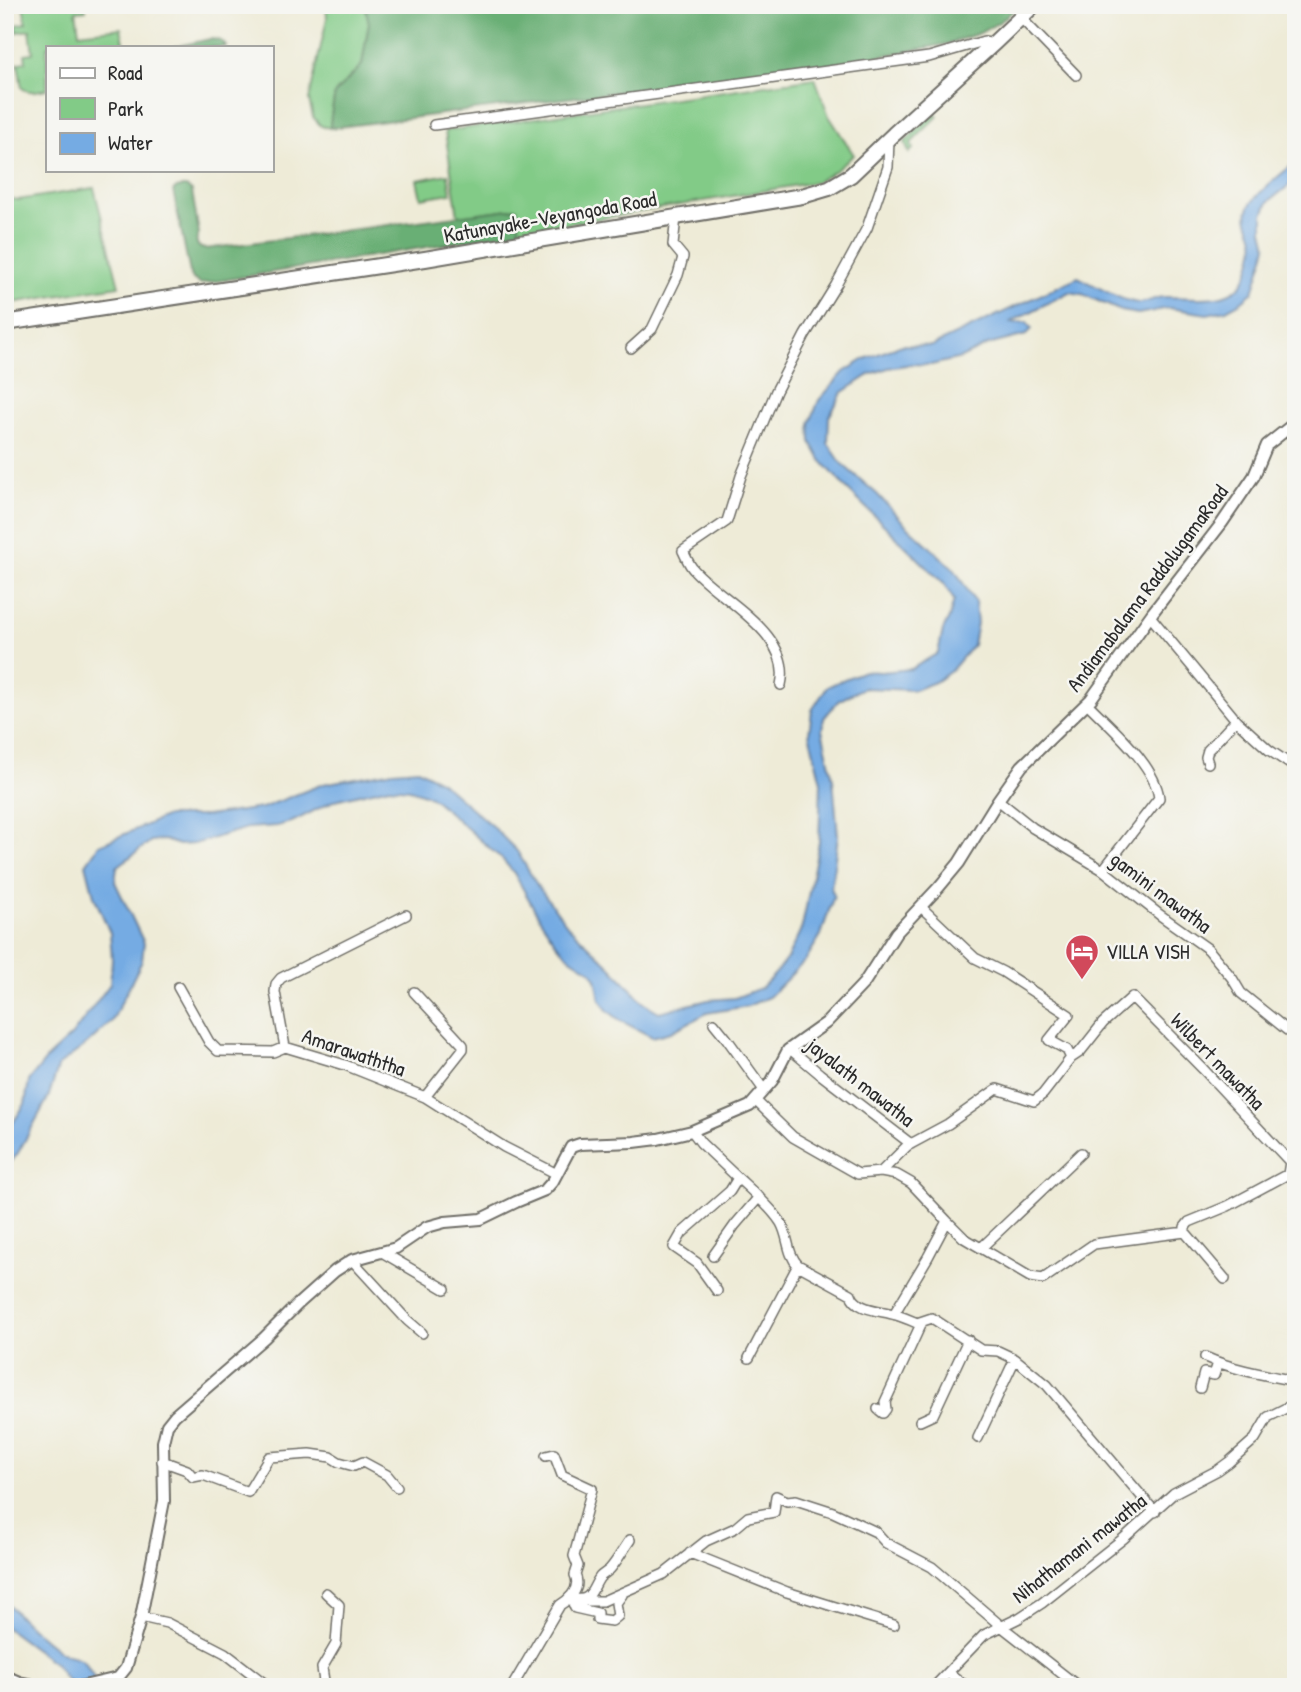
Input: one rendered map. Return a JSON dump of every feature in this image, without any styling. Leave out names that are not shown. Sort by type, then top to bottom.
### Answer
[{"type":"main road","name":"Katunayake-Veyangoda Road","points":[[5,323],[290,281],[802,196],[830,188],[852,175],[1034,5]]},
{"type":"street","points":[[1021,18],[1076,75]]},
{"type":"street","points":[[434,125],[929,57],[984,41],[994,43]]},
{"type":"street","points":[[781,685],[783,674],[779,655],[771,641],[748,616],[692,569],[683,551],[727,521],[741,476],[776,391],[867,228],[888,167],[889,138]]},
{"type":"street","points":[[631,348],[652,329],[678,275],[683,257],[673,246],[677,217]]},
{"type":"street","name":"Andiamabalama RaddolugamaRoad","points":[[79,1687],[118,1682],[126,1668],[141,1617],[164,1502],[163,1441],[167,1425],[175,1415],[264,1338],[335,1271],[352,1260],[396,1248],[427,1227],[444,1222],[481,1219],[545,1190],[571,1147],[580,1144],[646,1141],[692,1131],[750,1106],[772,1081],[788,1050],[826,1023],[864,983],[896,933],[959,863],[1022,766],[1087,703],[1150,615],[1222,523],[1254,476],[1267,445],[1296,422]]},
{"type":"street","points":[[1150,615],[1236,720],[1269,750],[1296,768]]},
{"type":"street","points":[[1087,703],[1140,757],[1158,787],[1159,798],[1103,870]]},
{"type":"street","points":[[1208,763],[1206,757],[1209,750],[1236,720]]},
{"type":"street","name":"gamini mawatha","points":[[998,800],[1033,828],[1103,870],[1208,949],[1241,993],[1287,1030]]},
{"type":"street","points":[[881,1172],[911,1144],[948,1124],[997,1089],[1034,1101],[1043,1094],[1071,1058],[1067,1050],[1049,1040],[1069,1015],[1003,972],[975,958],[921,906]]},
{"type":"street","name":"Amarawaththa","points":[[406,915],[281,978],[276,984],[275,992],[285,1046],[345,1065],[425,1097],[504,1147],[557,1174]]},
{"type":"street","points":[[178,987],[208,1042],[218,1051],[273,1052],[285,1046]]},
{"type":"street","points":[[414,992],[463,1045],[463,1049],[425,1097]]},
{"type":"street","name":"Wilbert mawatha","points":[[1071,1058],[1080,1052],[1103,1023],[1132,997],[1290,1162],[1289,1174],[1228,1206],[1189,1222],[1185,1232]]},
{"type":"street","points":[[713,1023],[764,1090]]},
{"type":"street","name":"jayalath mawatha","points":[[790,1049],[911,1144]]},
{"type":"street","points":[[755,1100],[793,1137],[858,1174],[881,1172],[897,1175],[911,1183],[964,1238],[1030,1278],[1043,1279],[1094,1244],[1185,1232],[1225,1279]]},
{"type":"street","points":[[692,1131],[701,1143],[759,1197],[781,1223],[792,1259],[798,1265],[850,1294],[852,1300],[863,1307],[918,1323],[932,1318],[981,1350],[998,1351],[1015,1359],[1047,1385],[1155,1511]]},
{"type":"street","points":[[981,1248],[1081,1153]]},
{"type":"street","points":[[718,1291],[696,1263],[674,1247],[682,1233],[730,1191],[738,1178]]},
{"type":"street","points":[[713,1256],[759,1197]]},
{"type":"street","points":[[894,1314],[947,1222]]},
{"type":"street","points":[[382,1252],[445,1289]]},
{"type":"street","points":[[352,1260],[422,1333]]},
{"type":"street","points":[[749,1358],[798,1265]]},
{"type":"street","points":[[878,1409],[883,1413],[886,1409],[885,1402],[922,1322]]},
{"type":"street","points":[[920,1421],[933,1415],[968,1340]]},
{"type":"street","points":[[1205,1357],[1218,1363],[1296,1381]]},
{"type":"street","points":[[978,1438],[1015,1359]]},
{"type":"street","points":[[1200,1388],[1204,1373],[1214,1375],[1218,1363]]},
{"type":"street","name":"Nihathamani mawatha","points":[[934,1687],[985,1634],[1019,1618],[1042,1603],[1174,1493],[1218,1470],[1255,1439],[1268,1417],[1296,1403]]},
{"type":"street","points":[[162,1461],[187,1470],[193,1477],[203,1475],[248,1492],[269,1457],[310,1454],[331,1457],[354,1466],[363,1462],[387,1475],[397,1487]]},
{"type":"street","points":[[546,1456],[554,1454],[562,1475],[593,1489],[574,1556],[578,1566],[575,1575],[575,1608],[597,1613],[597,1619],[612,1621],[618,1616],[616,1602],[632,1587]]},
{"type":"street","points":[[575,1599],[603,1601],[664,1574],[706,1541],[735,1528],[748,1517],[774,1512],[776,1496],[833,1512],[876,1532],[886,1543],[932,1567],[1076,1686]]},
{"type":"street","points":[[512,1687],[561,1605],[587,1597],[630,1541]]},
{"type":"street","points":[[690,1553],[787,1592],[894,1625]]},
{"type":"street","points":[[320,1687],[324,1681],[322,1668],[336,1644],[340,1605],[326,1593]]},
{"type":"street","points":[[141,1617],[167,1623],[225,1653],[269,1687]]},
{"type":"street","points":[[949,1673],[967,1687]]},
{"type":"street","points":[[5,1676],[43,1687]]},
{"type":"green space","points":[[23,5],[85,5],[86,10],[76,11],[79,33],[121,28],[125,46],[46,46],[46,89],[28,91],[22,88],[18,63],[26,62],[25,54],[33,53],[30,30],[17,32],[16,25],[26,23]]},
{"type":"green space","points":[[326,5],[365,5],[369,23],[362,65],[335,93],[330,128],[321,126],[313,117],[309,100],[327,18]]},
{"type":"green space","points":[[365,5],[1020,5],[1001,21],[980,33],[947,44],[831,65],[330,128],[335,93],[362,65],[369,23]]},
{"type":"green space","points":[[210,39],[220,40],[226,46],[178,46]]},
{"type":"green space","points":[[815,78],[829,116],[854,155],[816,182],[520,232],[516,208],[458,216],[445,131]]},
{"type":"green space","points":[[934,112],[938,116],[911,143],[913,149],[909,153],[905,142]]},
{"type":"green space","points":[[448,174],[451,193],[421,198],[417,180]]},
{"type":"green space","points":[[181,187],[192,191],[199,234],[197,242],[198,246],[205,249],[517,208],[520,232],[200,284],[190,273],[173,191]]},
{"type":"green space","points":[[94,188],[119,286],[5,304],[5,198],[18,200]]},
{"type":"water","points":[[1296,162],[1296,180],[1268,202],[1263,214],[1267,247],[1253,292],[1226,310],[1207,314],[1169,308],[1138,314],[1121,311],[1082,294],[1069,292],[1009,323],[1027,322],[1032,329],[1026,335],[988,345],[961,358],[931,365],[912,364],[888,368],[871,374],[842,393],[829,417],[828,443],[842,464],[954,569],[975,602],[977,623],[973,645],[951,671],[935,682],[914,690],[863,688],[838,701],[824,718],[822,730],[833,779],[838,836],[831,888],[834,895],[821,935],[805,961],[769,997],[748,1006],[707,1013],[671,1032],[652,1037],[621,1021],[607,1010],[600,999],[596,979],[591,971],[572,959],[557,944],[514,873],[503,860],[435,800],[410,789],[389,787],[335,800],[294,821],[277,826],[247,828],[194,844],[151,841],[117,867],[115,882],[144,943],[142,961],[112,1021],[59,1065],[48,1098],[18,1153],[5,1170],[5,1135],[25,1104],[29,1081],[48,1057],[72,1035],[110,984],[110,933],[94,896],[86,864],[99,845],[167,816],[206,816],[262,808],[323,784],[418,769],[440,781],[517,851],[537,885],[568,926],[644,1003],[659,1012],[708,1000],[735,998],[761,988],[788,957],[802,927],[819,842],[821,782],[809,733],[812,710],[827,687],[842,680],[864,671],[911,669],[938,653],[954,600],[944,584],[821,460],[811,442],[810,423],[819,400],[844,372],[865,359],[902,345],[932,346],[1078,277],[1115,296],[1138,303],[1164,297],[1211,298],[1232,292],[1241,285],[1247,275],[1253,257],[1254,238],[1248,219],[1249,207],[1252,201]]},
{"type":"water","points":[[5,1601],[31,1628],[62,1653],[84,1662],[99,1687],[78,1687],[66,1679],[54,1663],[5,1627]]},
{"type":"place","name":"VILLA VISH","points":[[1082,981]]}]
